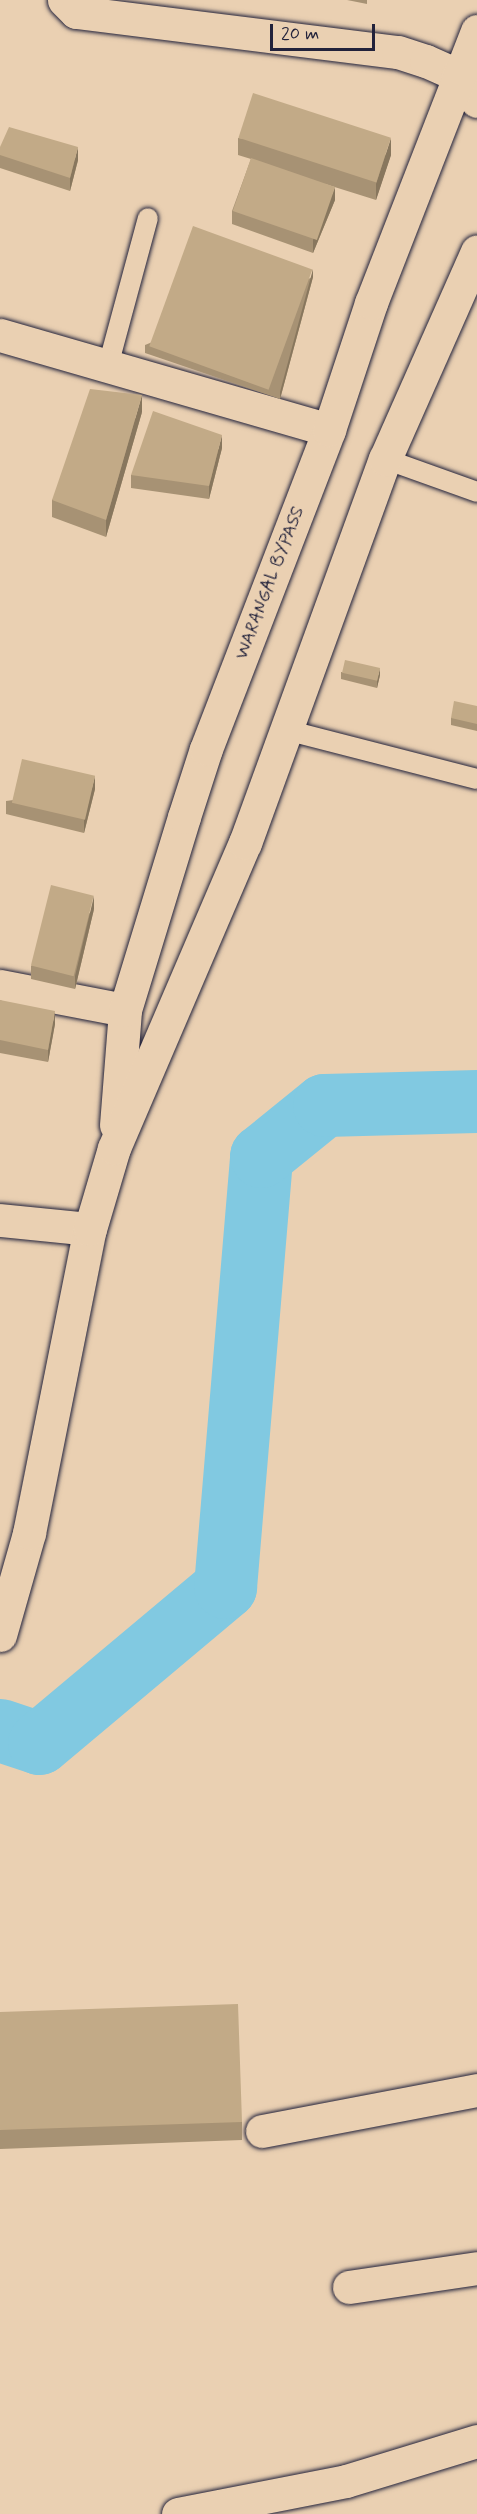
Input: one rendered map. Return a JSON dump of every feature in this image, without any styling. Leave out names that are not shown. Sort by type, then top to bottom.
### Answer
[{"type":"main road","points":[[64,0],[76,12],[412,57],[468,88]]},
{"type":"main road","name":"WARANGAL BYPASS","points":[[114,1148],[125,1010],[206,748],[329,430],[371,303],[468,88],[477,30]]},
{"type":"main road","points":[[0,1635],[29,1533],[90,1229],[114,1148],[245,843],[385,459],[477,251]]},
{"type":"main road","points":[[0,335],[329,430]]},
{"type":"main road","points":[[0,986],[125,1010]]},
{"type":"main road","points":[[0,1220],[90,1229]]},
{"type":"main road","points":[[262,2131],[477,2090]]},
{"type":"main road","points":[[349,2287],[477,2268]]},
{"type":"main road","points":[[178,2514],[346,2481],[477,2442]]},
{"type":"lane","points":[[108,366],[148,218]]},
{"type":"lane","points":[[385,459],[477,492]]},
{"type":"lane","points":[[286,729],[477,779]]},
{"type":"building","points":[[253,93],[391,138],[376,183],[238,138]]},
{"type":"building","points":[[9,127],[78,147],[70,178],[0,155],[0,147]]},
{"type":"building","points":[[251,158],[335,187],[317,240],[233,211]]},
{"type":"building","points":[[193,226],[312,269],[269,390],[149,346]]},
{"type":"building","points":[[90,389],[142,395],[106,520],[52,500]]},
{"type":"building","points":[[153,411],[222,435],[209,486],[131,475]]},
{"type":"building","points":[[345,660],[380,668],[377,681],[342,673]]},
{"type":"building","points":[[454,701],[477,706],[477,724],[451,718]]},
{"type":"building","points":[[22,759],[95,776],[85,820],[12,803]]},
{"type":"building","points":[[51,885],[94,896],[74,976],[31,966]]},
{"type":"building","points":[[0,1000],[55,1011],[48,1050],[0,1040]]},
{"type":"building","points":[[238,2004],[242,2122],[0,2130],[0,2012]]},
{"type":"waterway","points":[[0,1730],[39,1743],[225,1587],[261,1156],[324,1105],[477,1101]]}]
